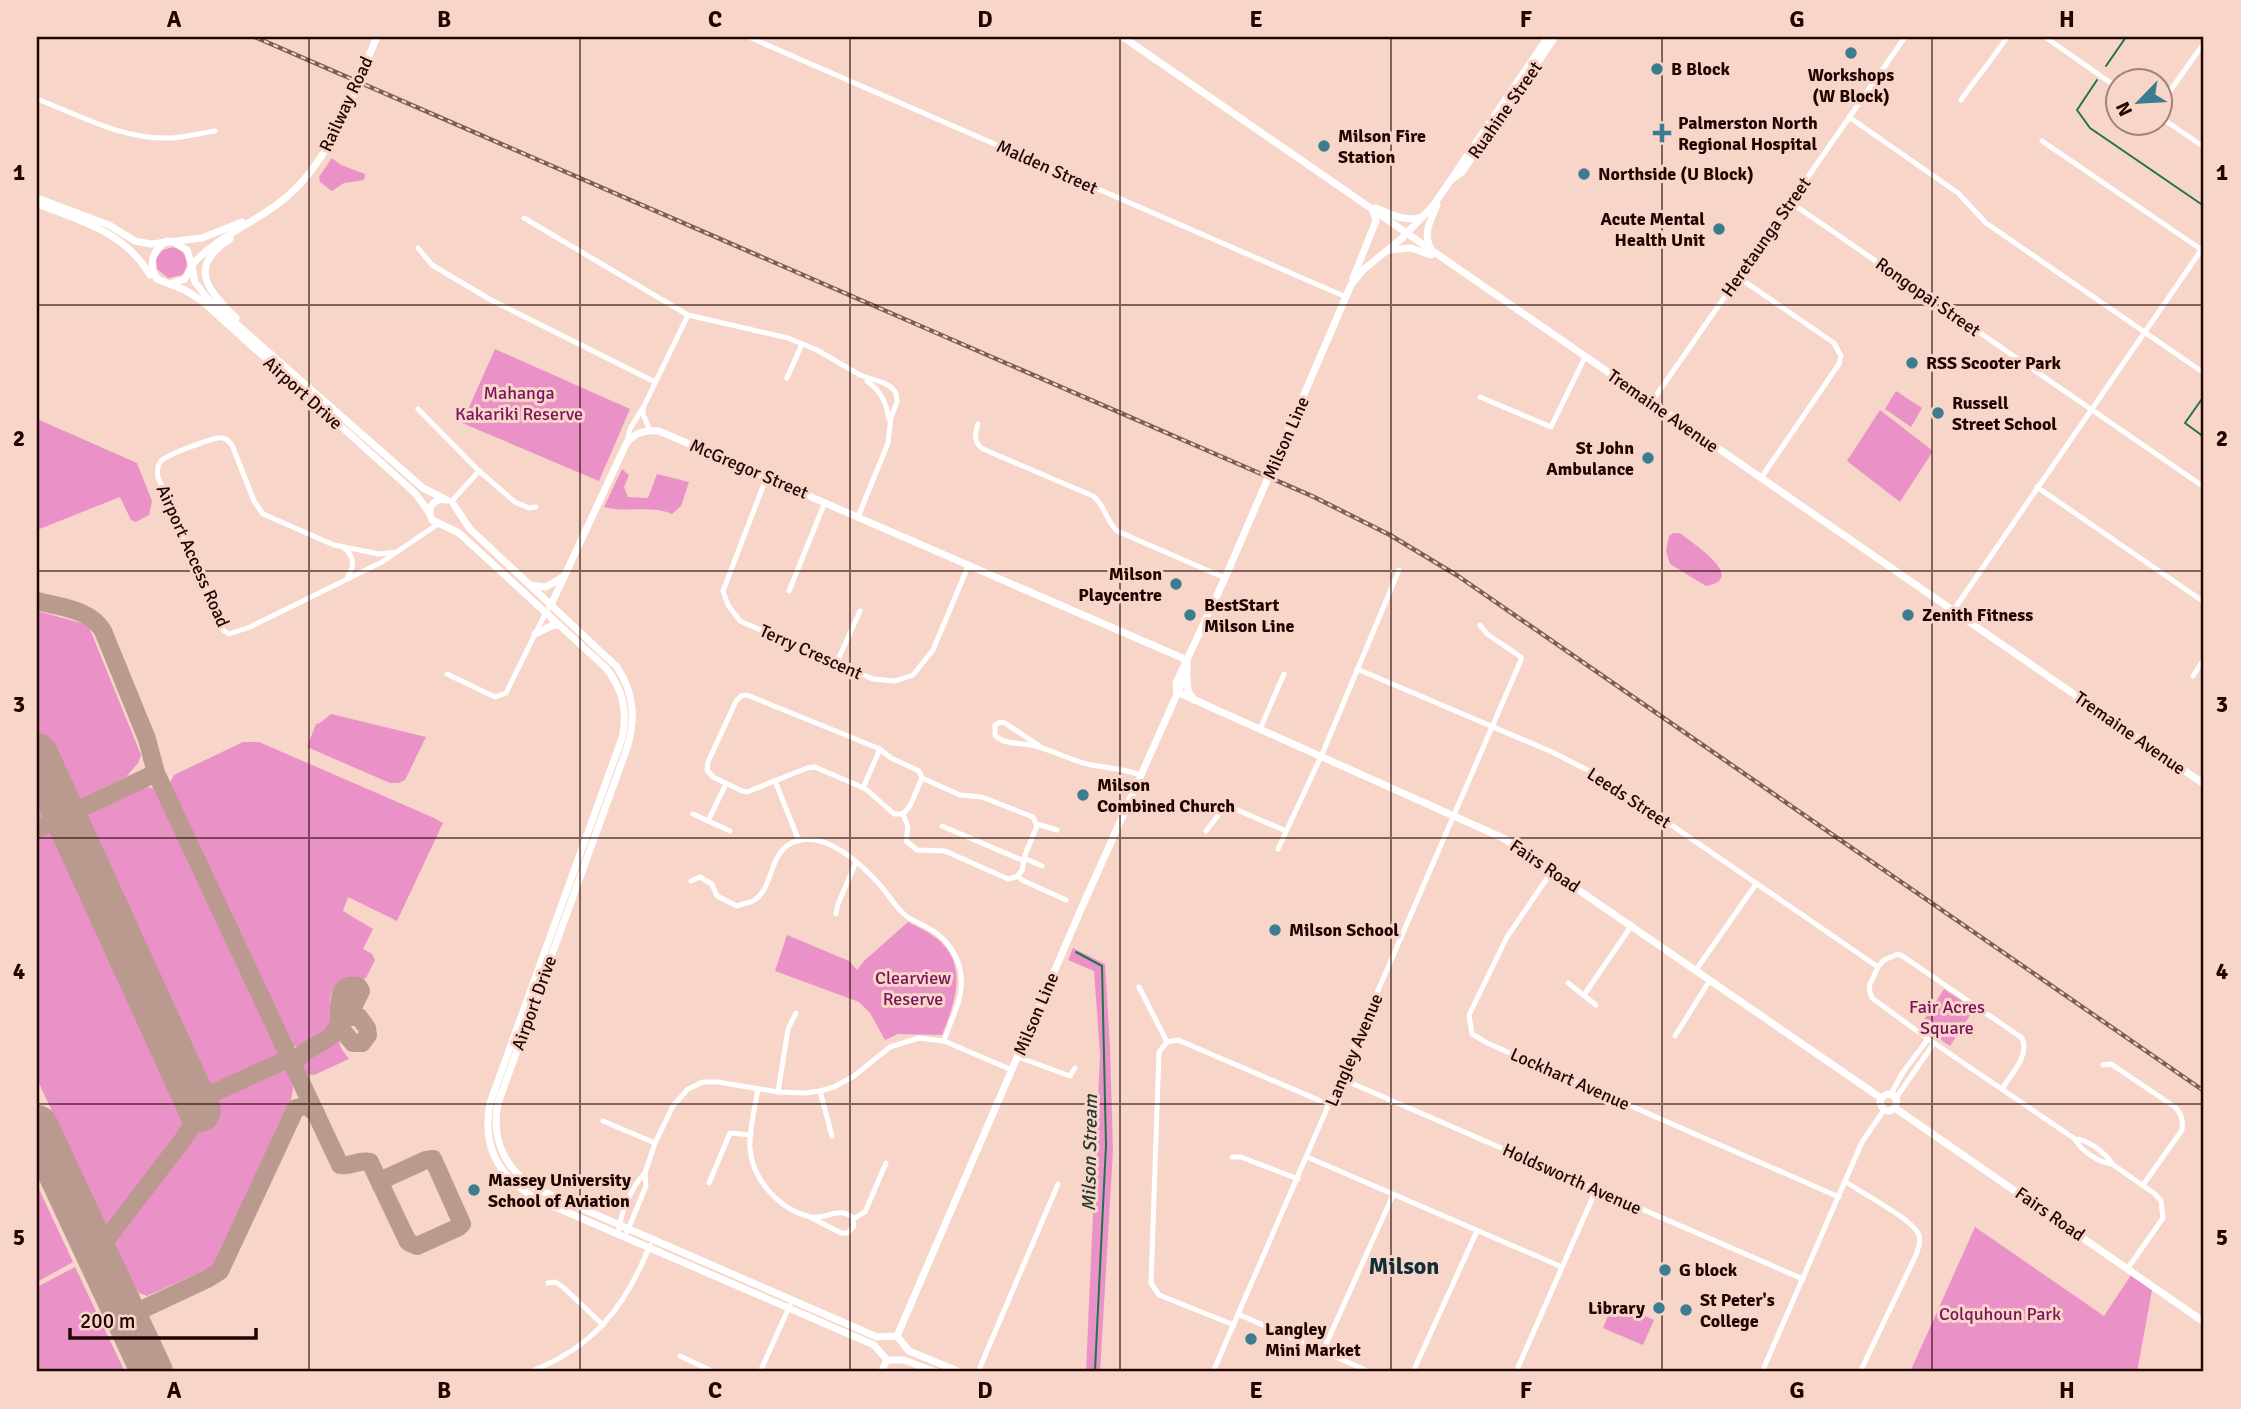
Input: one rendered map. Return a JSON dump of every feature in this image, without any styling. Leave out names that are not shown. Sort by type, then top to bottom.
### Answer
[{"type":"main road","name":"Railway Road","points":[[192,266],[212,244],[262,216],[304,180],[325,152],[377,37]]},
{"type":"main road","name":"Tremaine Avenue","points":[[1123,37],[2204,784]]},
{"type":"main road","name":"Ruahine Street","points":[[1407,233],[1462,172],[1549,38]]},
{"type":"main road","points":[[1437,255],[1426,236],[1442,194]]},
{"type":"main road","name":"Railway Road","points":[[37,198],[109,225],[140,243],[151,244],[210,236],[283,200]]},
{"type":"main road","points":[[1363,202],[1403,218],[1425,216]]},
{"type":"main road","points":[[38,205],[107,232],[131,249],[152,277],[164,283],[173,284],[185,279],[192,266],[187,250],[170,241],[157,250],[152,261],[153,274],[164,283]]},
{"type":"main road","points":[[1351,285],[1376,221],[1370,208]]},
{"type":"main road","points":[[262,216],[213,252],[207,262],[206,274],[208,285],[216,297],[262,346]]},
{"type":"main road","name":"Milson Line","points":[[1177,692],[1176,682],[1225,578],[1351,285],[1363,270],[1407,233]]},
{"type":"main road","points":[[1382,254],[1399,248],[1411,248],[1454,266]]},
{"type":"main road","name":"Airport Drive","points":[[192,266],[195,282],[202,293],[423,488],[451,502],[470,529],[617,667],[630,692],[634,720],[628,748],[498,1104],[496,1131],[504,1156],[521,1178],[544,1192],[877,1337],[885,1336]]},
{"type":"main road","name":"Airport Drive","points":[[164,283],[185,290],[202,302],[416,494],[430,516]]},
{"type":"main road","points":[[545,614],[626,443],[638,433],[650,431]]},
{"type":"main road","name":"McGregor Street","points":[[650,431],[668,433],[1187,660]]},
{"type":"main road","points":[[443,499],[451,502],[456,513],[453,521],[440,525],[430,516],[431,505],[443,499]]},
{"type":"main road","name":"Airport Drive","points":[[440,525],[462,536],[612,676],[623,701],[624,730],[493,1094],[488,1112],[488,1130],[495,1157],[516,1186],[539,1200],[874,1345],[879,1352]]},
{"type":"main road","points":[[529,585],[546,587],[564,575]]},
{"type":"main road","points":[[535,634],[558,625]]},
{"type":"main road","name":"Milson Line","points":[[897,1336],[1187,672],[1187,660]]},
{"type":"main road","points":[[1187,672],[1188,691],[1194,701]]},
{"type":"main road","name":"Fairs Road","points":[[1177,692],[1503,838],[1881,1098]]},
{"type":"main road","points":[[1884,1095],[1894,1096],[1898,1103],[1890,1111],[1884,1110],[1880,1103],[1881,1098],[1884,1095]]},
{"type":"main road","name":"Fairs Road","points":[[1895,1108],[2204,1322]]},
{"type":"main road","points":[[936,1372],[914,1363],[887,1360],[879,1352],[880,1341],[885,1336],[897,1336],[909,1351],[960,1372]]},
{"type":"main road","points":[[898,1360],[904,1352],[904,1345]]},
{"type":"main road","points":[[881,1372],[887,1360]]},
{"type":"street","name":"Malden Street","points":[[749,37],[1346,297]]},
{"type":"street","name":"Heretaunga Street","points":[[1651,402],[1905,37]]},
{"type":"street","points":[[1961,100],[2007,37]]},
{"type":"street","points":[[2045,37],[2104,78]]},
{"type":"street","points":[[2174,86],[2204,43]]},
{"type":"street","points":[[37,99],[112,130],[142,137],[173,138],[215,131]]},
{"type":"street","points":[[1849,117],[1958,193],[1986,223],[2204,373]]},
{"type":"street","points":[[2174,126],[2204,147]]},
{"type":"street","points":[[1953,611],[2203,248],[2042,141]]},
{"type":"street","name":"Rongopai Street","points":[[1790,202],[2204,487]]},
{"type":"street","points":[[524,218],[688,315],[788,338],[894,390],[897,402],[886,450],[858,517]]},
{"type":"street","points":[[418,248],[432,265],[491,300],[655,382]]},
{"type":"street","points":[[2197,256],[2204,261]]},
{"type":"street","points":[[1738,277],[1834,343],[1841,356],[1839,364],[1761,478]]},
{"type":"street","points":[[626,443],[630,429],[688,315]]},
{"type":"street","points":[[787,378],[803,344]]},
{"type":"street","points":[[1480,397],[1551,427],[1585,357]]},
{"type":"street","points":[[860,375],[880,392],[887,408],[890,426]]},
{"type":"street","points":[[644,406],[643,414],[650,431]]},
{"type":"street","points":[[418,409],[479,471],[515,502],[529,508],[536,507]]},
{"type":"street","points":[[978,424],[975,438],[983,449],[1093,496],[1101,503],[1108,522],[1117,531],[1225,578]]},
{"type":"street","name":"Airport Access Road","points":[[397,552],[379,554],[334,545],[261,512],[232,445],[226,439],[216,438],[182,450],[159,464],[158,477],[226,633],[234,634],[250,627],[382,562],[397,552],[421,534],[440,525]]},
{"type":"street","points":[[451,502],[479,471]]},
{"type":"street","name":"Terry Crescent","points":[[767,476],[723,591],[728,605],[740,621],[836,664],[873,679],[895,681],[914,675],[933,650],[969,564]]},
{"type":"street","points":[[2037,487],[2204,602]]},
{"type":"street","points":[[789,591],[825,502]]},
{"type":"street","name":"Airport Access Road","points":[[421,534],[430,516]]},
{"type":"street","points":[[334,545],[345,549],[352,557],[353,566],[347,578]]},
{"type":"street","points":[[1278,849],[1321,756],[1399,570]]},
{"type":"street","points":[[836,664],[860,611]]},
{"type":"street","points":[[447,674],[495,697],[501,696],[510,690],[545,614]]},
{"type":"street","name":"Langley Avenue","points":[[1213,1372],[1521,660],[1521,657],[1487,634],[1480,625]]},
{"type":"street","points":[[2193,676],[2204,659]]},
{"type":"street","name":"Leeds Street","points":[[1357,669],[1552,752],[1603,778],[1878,967]]},
{"type":"street","points":[[1260,729],[1284,674]]},
{"type":"street","points":[[922,778],[909,809],[903,814],[894,814],[863,788],[812,767],[745,792],[709,774],[707,766],[736,701],[744,695],[753,696],[880,749],[891,758],[919,771],[922,778],[960,795],[978,796],[1010,807],[1033,817],[1037,824],[1057,830]]},
{"type":"street","points":[[1041,747],[1002,741],[995,735],[994,728],[997,723],[1005,723],[1041,747],[1074,761],[1129,770],[1140,775]]},
{"type":"street","points":[[863,788],[880,749]]},
{"type":"street","points":[[775,780],[799,841]]},
{"type":"street","points":[[708,821],[726,784]]},
{"type":"street","points":[[1206,831],[1226,805],[1286,831]]},
{"type":"street","points":[[694,814],[730,831]]},
{"type":"street","points":[[903,814],[908,827],[906,841],[914,848],[945,851],[1008,879],[1022,872],[1037,824]]},
{"type":"street","points":[[942,826],[1042,866]]},
{"type":"street","points":[[691,881],[700,877],[712,884],[718,896],[737,906],[754,900],[762,892],[779,854],[799,841],[814,840],[827,844],[856,862],[903,913],[936,932],[953,951],[960,968],[962,984],[960,1000],[944,1041]]},
{"type":"street","points":[[836,914],[856,862]]},
{"type":"street","name":"Lockhart Avenue","points":[[1552,871],[1502,948],[1469,1015],[1472,1034],[1839,1197]]},
{"type":"street","points":[[1018,876],[1066,900]]},
{"type":"street","points":[[1696,970],[1756,884]]},
{"type":"street","points":[[1584,995],[1632,925]]},
{"type":"street","points":[[2002,1089],[2023,1056],[2025,1048],[2022,1038],[1905,957],[1898,954],[1884,960],[1869,986],[1872,998],[1931,1041],[2075,1139],[2081,1138],[2161,1201],[2163,1218],[2128,1268]]},
{"type":"street","points":[[1675,1036],[1710,980]]},
{"type":"street","points":[[1568,983],[1596,1005]]},
{"type":"street","points":[[1139,987],[1167,1042]]},
{"type":"street","points":[[778,1093],[788,1029],[796,1013]]},
{"type":"street","points":[[645,1173],[637,1180],[618,1224],[620,1236],[629,1229],[646,1186],[645,1173],[655,1143],[673,1106],[688,1089],[703,1082],[718,1082],[778,1093],[820,1091],[854,1076],[890,1047],[919,1038],[944,1041],[1012,1070]]},
{"type":"street","points":[[1234,1325],[1159,1295],[1151,1283],[1159,1052],[1167,1042],[1178,1040],[1330,1105]]},
{"type":"street","points":[[1894,1096],[1931,1041]]},
{"type":"street","points":[[1018,1057],[1070,1076],[1075,1068]]},
{"type":"street","points":[[2103,1065],[2111,1064],[2175,1107],[2181,1114],[2182,1130],[2143,1185]]},
{"type":"street","name":"Holdsworth Avenue","points":[[1342,1079],[1803,1279]]},
{"type":"street","points":[[758,1089],[751,1135],[751,1157],[763,1184],[782,1203],[808,1216],[844,1234],[855,1226],[848,1214],[808,1216]]},
{"type":"street","points":[[820,1091],[832,1136]]},
{"type":"street","points":[[1762,1372],[1862,1142],[1884,1110]]},
{"type":"street","points":[[603,1121],[655,1143]]},
{"type":"street","points":[[709,1183],[730,1133],[751,1135]]},
{"type":"street","points":[[1232,1157],[1241,1157],[1298,1179]]},
{"type":"street","points":[[1307,1157],[1562,1267]]},
{"type":"street","points":[[853,1219],[866,1210],[886,1163]]},
{"type":"street","points":[[1846,1182],[1909,1223],[1919,1235],[1920,1241],[1916,1255],[1860,1372]]},
{"type":"street","points":[[978,1372],[1059,1184]]},
{"type":"street","points":[[1516,1372],[1596,1190]]},
{"type":"street","points":[[1323,1351],[1393,1195]]},
{"type":"street","points":[[1413,1372],[1477,1231]]},
{"type":"street","points":[[529,1372],[556,1362],[603,1325],[618,1307],[652,1239]]},
{"type":"street","points":[[548,1283],[555,1282],[563,1287],[603,1325]]},
{"type":"street","points":[[760,1372],[792,1300]]},
{"type":"street","points":[[1238,1314],[1370,1372]]},
{"type":"street","points":[[680,1356],[714,1372]]},
{"type":"green space","points":[[332,158],[341,165],[365,174],[364,180],[344,183],[332,191],[320,182],[319,177]]},
{"type":"green space","points":[[173,247],[182,252],[187,262],[182,275],[168,278],[157,269],[156,258],[163,250]]},
{"type":"green space","name":"Mahanga Kakariki Reserve","points":[[495,349],[630,409],[599,481],[462,423]]},
{"type":"green space","points":[[1896,391],[1922,408],[1911,427],[1885,409]]},
{"type":"green space","points":[[1880,410],[1933,451],[1900,502],[1847,461]]},
{"type":"green space","points":[[37,419],[137,463],[152,501],[149,515],[136,522],[131,520],[120,497],[37,530]]},
{"type":"green space","points":[[622,469],[629,475],[624,487],[628,497],[648,498],[657,474],[689,482],[681,506],[672,514],[656,510],[604,507]]},
{"type":"green space","points":[[1680,533],[1713,560],[1722,576],[1718,582],[1706,586],[1670,564],[1666,551],[1669,536]]},
{"type":"green space","points":[[37,611],[89,627],[141,755],[126,777],[37,819]]},
{"type":"green space","points":[[331,714],[426,737],[405,780],[390,783],[307,747],[316,724]]},
{"type":"green space","points":[[243,742],[259,742],[443,823],[397,921],[348,897],[343,911],[373,929],[363,949],[372,954],[375,960],[366,978],[346,982],[335,988],[330,998],[334,1024],[319,1040],[306,1047],[294,1046],[288,1041],[170,791],[172,790],[169,784],[174,775]]},
{"type":"green space","points":[[145,787],[154,788],[161,796],[291,1073],[293,1090],[290,1104],[218,1260],[210,1268],[147,1296],[139,1293],[133,1284],[37,1079],[37,837]]},
{"type":"green space","name":"Clearview Reserve","points":[[908,922],[944,945],[956,969],[955,995],[942,1035],[898,1034],[885,1040],[870,1013],[859,1002],[775,971],[787,935],[849,961],[857,970]]},
{"type":"green space","points":[[1073,948],[1105,964],[1113,1151],[1100,1372],[1086,1372],[1100,1054],[1094,971],[1068,960]]},
{"type":"green space","name":"Fair Acres Square","points":[[1944,989],[1974,1009],[1950,1046],[1920,1026]]},
{"type":"green space","points":[[334,1036],[338,1036],[341,1048],[349,1059],[314,1075],[304,1074],[301,1068],[303,1059]]},
{"type":"green space","points":[[37,1185],[73,1262],[37,1282]]},
{"type":"green space","name":"Colquhoun Park","points":[[1975,1227],[2104,1316],[2131,1275],[2152,1290],[2137,1372],[1910,1372]]},
{"type":"green space","points":[[75,1267],[125,1372],[37,1372],[37,1287]]},
{"type":"green space","points":[[1614,1302],[1654,1320],[1643,1345],[1603,1328]]},
{"type":"waterway","points":[[2106,66],[2126,37]]},
{"type":"waterway","points":[[2097,80],[2077,110],[2090,128],[2204,206]]},
{"type":"waterway","points":[[2204,396],[2185,423],[2204,437]]},
{"type":"waterway","name":"Milson Stream","points":[[1076,952],[1102,966],[1106,1145],[1095,1370]]},
{"type":"taxiway","points":[[37,601],[82,613],[103,631],[147,739],[156,773],[340,1165],[370,1162],[408,1242],[417,1246],[462,1224],[433,1159],[384,1179],[381,1186]]},
{"type":"taxiway","points":[[37,829],[156,773]]},
{"type":"taxiway","points":[[294,1067],[302,1054],[335,1032],[341,993],[350,986],[358,986],[361,991],[348,1017]]},
{"type":"taxiway","points":[[348,1017],[359,1017],[367,1028],[368,1035],[362,1043],[353,1043],[342,1030],[335,1030],[348,1017]]},
{"type":"taxiway","points":[[96,1253],[184,1138],[211,1094],[290,1058]]},
{"type":"taxiway","points":[[126,1317],[220,1271],[296,1108],[306,1106],[316,1113]]},
{"type":"runway","points":[[37,754],[200,1111]]},
{"type":"runway","points":[[37,1126],[152,1372]]},
{"type":"railway","points":[[255,37],[1312,496],[1390,535],[1458,576],[2204,1091]]},
{"type":"place","name":"Workshops (W Block)","points":[[1851,53]]},
{"type":"place","name":"B Block","points":[[1657,69]]},
{"type":"place","name":"Palmerston North Regional Hospital","points":[[1662,133]]},
{"type":"place","name":"Milson Fire Station","points":[[1324,146]]},
{"type":"place","name":"Northside (U Block)","points":[[1584,174]]},
{"type":"place","name":"Acute Mental Health Unit","points":[[1719,229]]},
{"type":"place","name":"RSS Scooter Park","points":[[1912,363]]},
{"type":"place","name":"Russell Street School","points":[[1938,413]]},
{"type":"place","name":"St John Ambulance","points":[[1648,458]]},
{"type":"place","name":"Milson Playcentre","points":[[1176,584]]},
{"type":"place","name":"BestStart Milson Line","points":[[1190,615]]},
{"type":"place","name":"Zenith Fitness","points":[[1908,615]]},
{"type":"place","name":"Milson Combined Church","points":[[1083,795]]},
{"type":"place","name":"Milson School","points":[[1275,930]]},
{"type":"place","name":"Massey University School of Aviation","points":[[474,1190]]},
{"type":"place","name":"G block","points":[[1665,1270]]},
{"type":"place","name":"Library","points":[[1659,1308]]},
{"type":"place","name":"St Peter's College","points":[[1686,1310]]},
{"type":"place","name":"Langley Mini Market","points":[[1251,1339]]},
{"type":"district","name":"Milson","points":[[1404,1266]]}]
